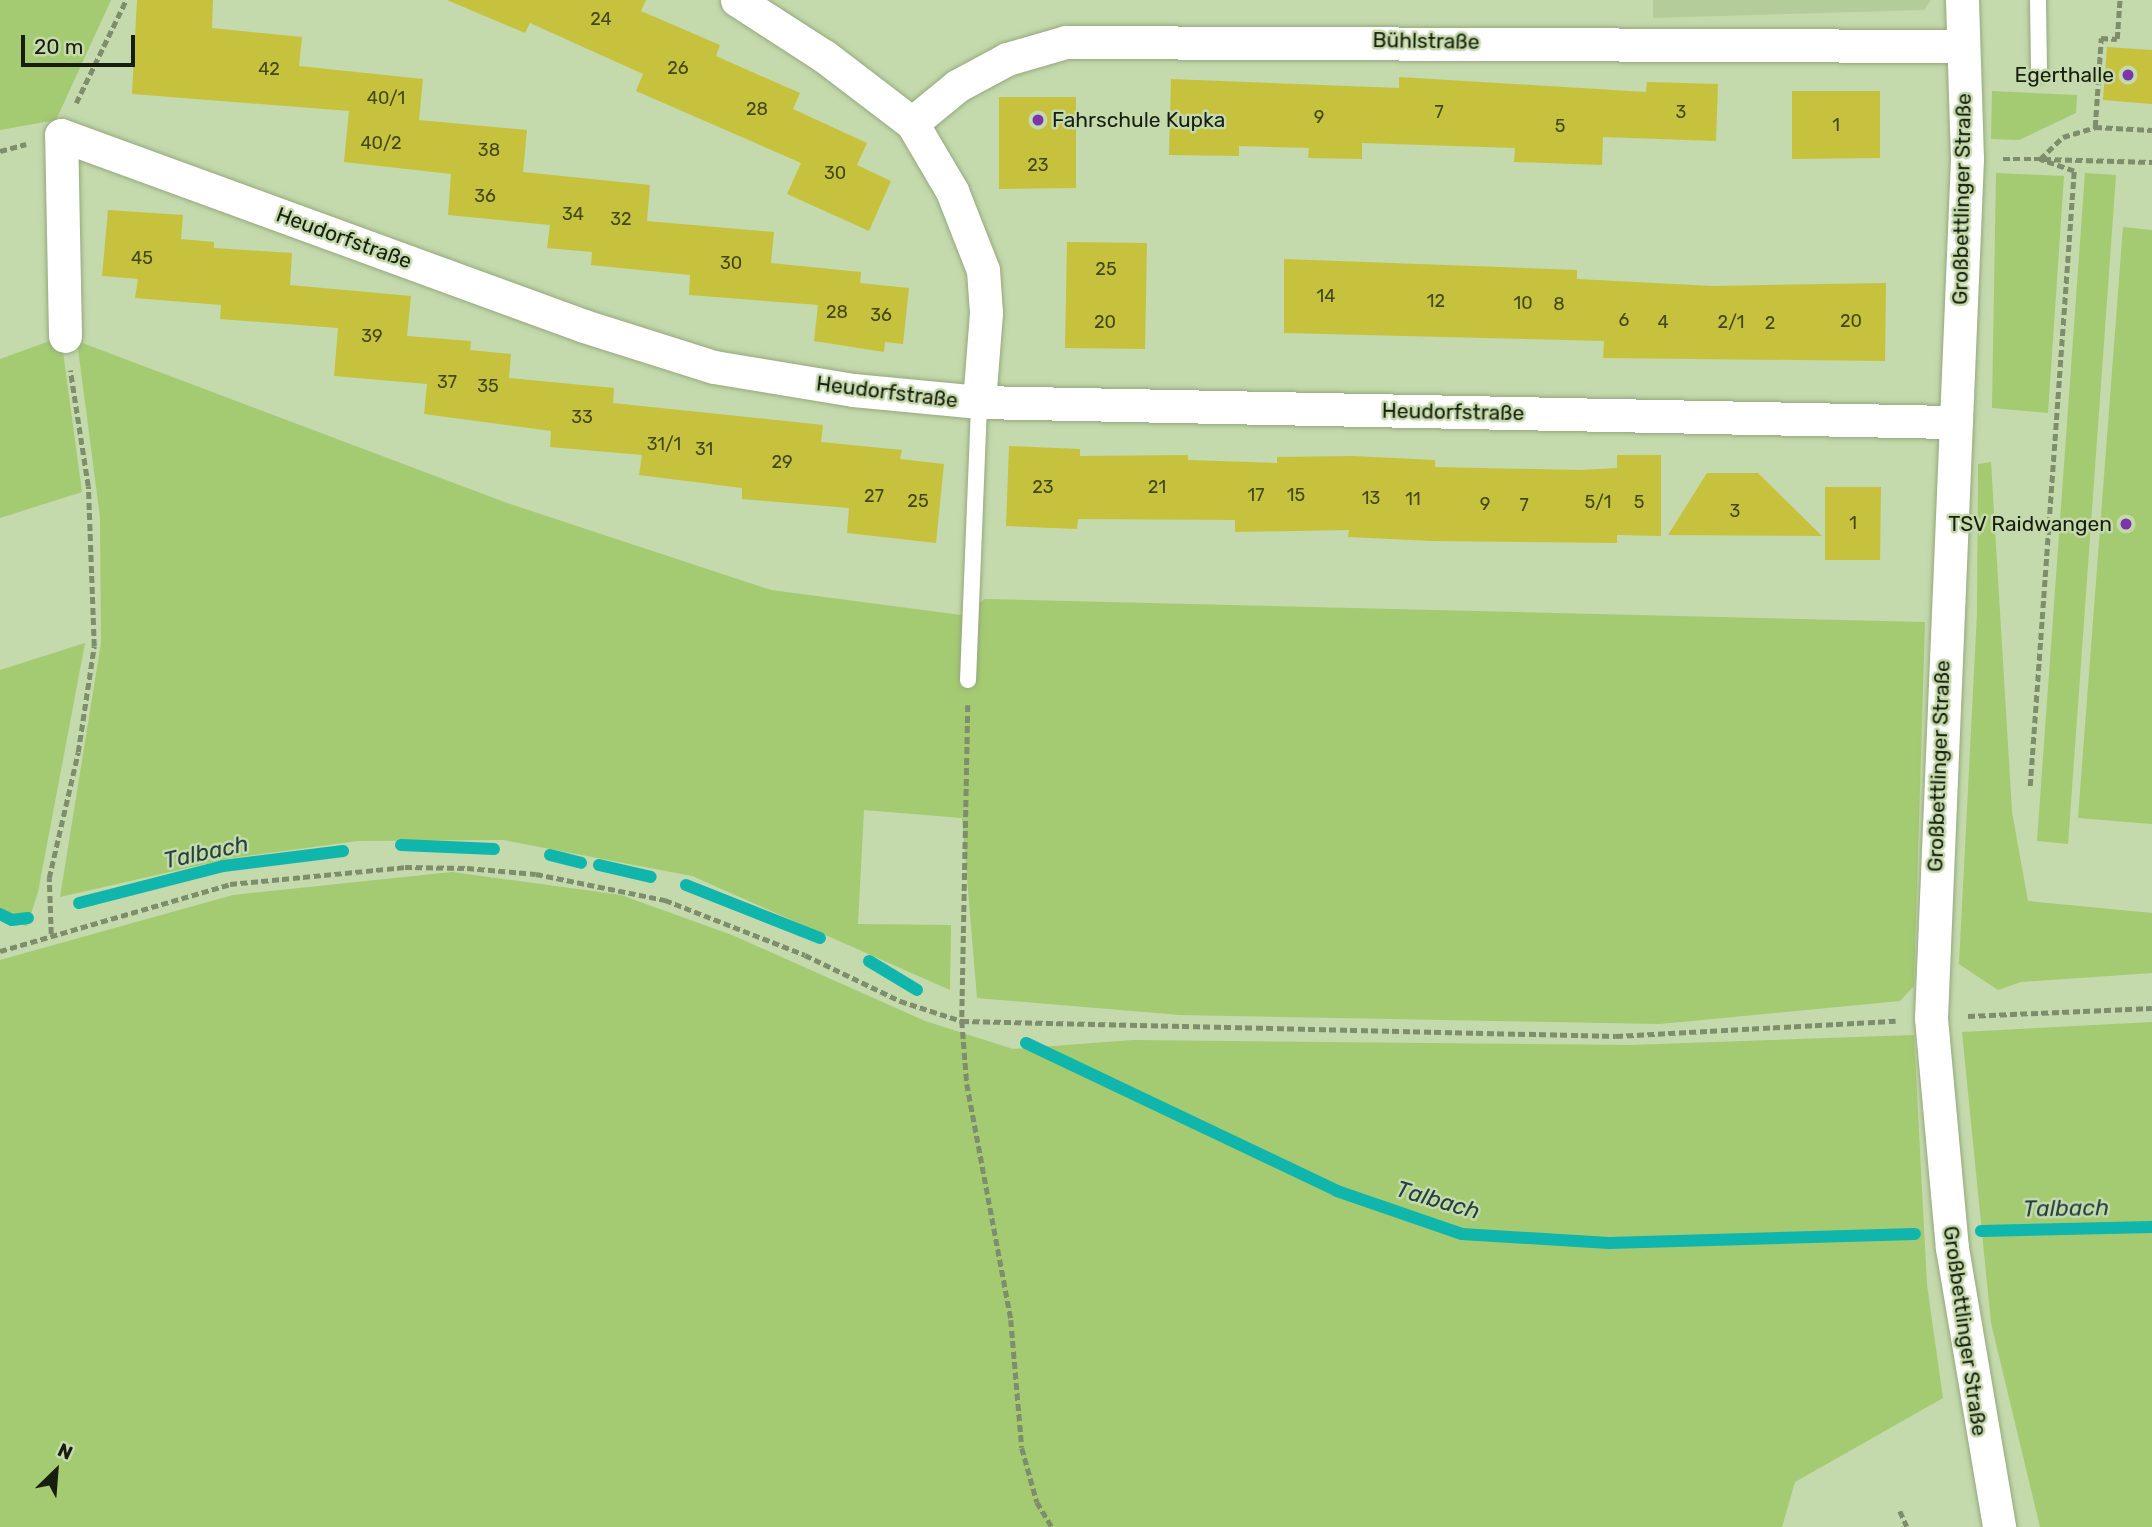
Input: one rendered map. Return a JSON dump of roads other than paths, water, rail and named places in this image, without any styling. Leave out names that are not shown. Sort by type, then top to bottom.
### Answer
[{"type":"street","points":[[737,0],[824,56],[912,123],[952,191],[982,270],[986,313],[979,402]]},
{"type":"street","name":"Großbettlinger Straße","points":[[1962,0],[1968,159],[1954,422],[1931,1018],[1952,1248],[1999,1527]]},
{"type":"street","name":"Bühlstraße","points":[[912,123],[957,86],[1007,59],[1066,42],[1963,46]]},
{"type":"street","name":"Heudorfstraße","points":[[65,335],[61,135],[584,326],[714,367],[853,390],[979,402],[1954,422]]},
{"type":"lane","points":[[2038,0],[2039,74]]},
{"type":"lane","points":[[968,680],[979,402]]},
{"type":"waterway","name":"Talbach","points":[[401,845],[494,849]]},
{"type":"waterway","name":"Talbach","points":[[79,903],[223,866],[343,851]]},
{"type":"waterway","name":"Talbach","points":[[550,855],[581,863]]},
{"type":"waterway","name":"Talbach","points":[[599,865],[651,877]]},
{"type":"waterway","name":"Talbach","points":[[686,885],[820,938]]},
{"type":"waterway","name":"Talbach","points":[[0,914],[12,920],[28,918]]},
{"type":"waterway","name":"Talbach","points":[[869,961],[917,990]]},
{"type":"waterway","name":"Talbach","points":[[1026,1043],[1337,1191],[1462,1234],[1609,1243],[1915,1234]]},
{"type":"waterway","name":"Talbach","points":[[1981,1231],[2152,1227]]},
{"type":"place","name":"Egerthalle","points":[[2128,75]]},
{"type":"place","name":"Fahrschule Kupka","points":[[1038,120]]},
{"type":"place","name":"TSV Raidwangen","points":[[2126,524]]}]
